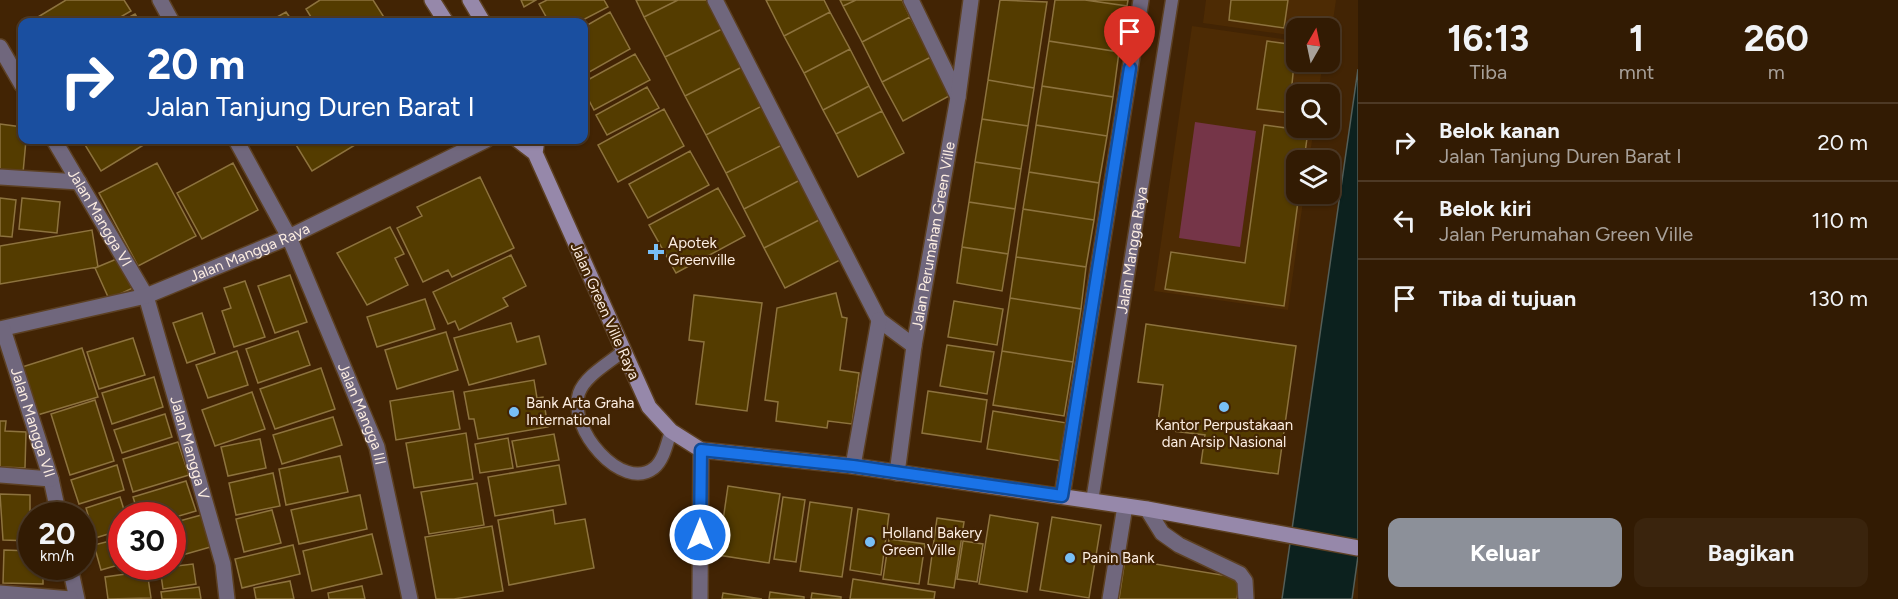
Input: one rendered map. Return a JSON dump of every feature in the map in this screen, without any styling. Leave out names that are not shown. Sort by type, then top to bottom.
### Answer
[{"type":"street","points":[[159,0],[170,18]]},
{"type":"street","points":[[432,0],[443,18]]},
{"type":"street","points":[[470,0],[481,18]]},
{"type":"street","points":[[715,0],[879,320],[914,346]]},
{"type":"street","points":[[911,0],[958,97]]},
{"type":"street","name":"Jalan Perumahan Green Ville","points":[[897,472],[914,346],[958,97],[971,0]]},
{"type":"street","points":[[1062,496],[1141,0]]},
{"type":"street","points":[[0,47],[5,65],[18,80]]},
{"type":"street","name":"Jalan Mangga VI","points":[[56,144],[147,296]]},
{"type":"street","name":"Jalan Mangga III","points":[[238,144],[289,237],[377,447],[410,599]]},
{"type":"street","name":"Jalan Mangga Raya","points":[[2,329],[147,296],[289,237],[478,144]]},
{"type":"street","name":"Jalan Green Ville Raya","points":[[536,146],[622,352],[649,407],[671,431],[701,450]]},
{"type":"street","points":[[0,177],[79,182]]},
{"type":"street","name":"Jalan Mangga V","points":[[147,296],[224,564],[227,599]]},
{"type":"street","points":[[853,466],[879,320]]},
{"type":"street","name":"Jalan Mangga VII","points":[[2,329],[51,479],[56,502]]},
{"type":"street","points":[[700,599],[701,450],[853,466],[1062,496],[1262,528],[1358,548]]},
{"type":"street","points":[[0,476],[51,479]]},
{"type":"street","points":[[1110,599],[1125,506]]},
{"type":"street","points":[[1147,509],[1162,533],[1240,574],[1245,581],[1246,599]]},
{"type":"street","points":[[1262,528],[1358,538]]},
{"type":"street","points":[[73,580],[77,599]]},
{"type":"street","points":[[0,593],[71,599]]},
{"type":"lane","name":"Jalan Mangga Raya","points":[[1092,501],[1172,0]]},
{"type":"lane","points":[[622,352],[588,380],[579,392],[577,409],[579,423],[590,443],[614,464],[631,474],[643,474],[655,468],[671,431]]},
{"type":"shaded area","points":[[1206,0],[1336,0],[1333,18],[1286,18],[1286,35],[1203,23]]},
{"type":"shaded area","points":[[1192,26],[1286,40],[1286,72],[1321,72],[1320,84],[1286,84],[1286,138],[1312,138],[1311,150],[1286,150],[1286,204],[1303,204],[1288,310],[1154,291]]},
{"type":"shaded area","points":[[1195,122],[1256,131],[1240,247],[1179,238]]},
{"type":"water","points":[[1358,69],[1358,556],[1352,599],[1282,599],[1340,204]]},
{"type":"building","points":[[66,0],[124,0],[131,11],[119,18],[36,18]]},
{"type":"building","points":[[320,0],[373,0],[384,18],[312,18],[306,9]]},
{"type":"building","points":[[521,0],[536,0],[524,7]]},
{"type":"building","points":[[547,0],[604,0],[608,7],[587,18],[547,18],[539,4]]},
{"type":"building","points":[[636,0],[678,0],[644,17]]},
{"type":"building","points":[[678,0],[709,0],[724,28],[665,57],[644,17]]},
{"type":"building","points":[[766,0],[824,0],[830,12],[784,36]]},
{"type":"building","points":[[840,0],[856,0],[843,6]]},
{"type":"building","points":[[856,0],[902,0],[910,17],[862,42],[843,6]]},
{"type":"building","points":[[1000,0],[1047,2],[1034,88],[988,80]]},
{"type":"building","points":[[1055,0],[1085,0],[1127,6],[1119,52],[1049,41]]},
{"type":"building","points":[[1085,0],[1128,0],[1127,6]]},
{"type":"building","points":[[1231,0],[1288,0],[1284,28],[1229,20]]},
{"type":"building","points":[[286,12],[290,18],[275,18]]},
{"type":"building","points":[[610,12],[630,49],[588,73],[588,25]]},
{"type":"building","points":[[830,12],[850,49],[804,73],[784,36]]},
{"type":"building","points":[[910,17],[931,57],[882,82],[862,42]]},
{"type":"building","points":[[724,28],[744,66],[685,96],[665,57]]},
{"type":"building","points":[[1049,41],[1119,52],[1113,97],[1042,86]]},
{"type":"building","points":[[1267,41],[1286,44],[1286,72],[1293,72],[1292,84],[1286,84],[1286,113],[1257,109]]},
{"type":"building","points":[[850,49],[869,86],[823,110],[804,73]]},
{"type":"building","points":[[635,54],[650,80],[594,110],[588,99],[588,80]]},
{"type":"building","points":[[931,57],[951,95],[903,121],[882,82]]},
{"type":"building","points":[[744,66],[764,105],[706,135],[685,96]]},
{"type":"building","points":[[988,80],[1034,88],[1028,126],[982,119]]},
{"type":"building","points":[[869,86],[882,111],[836,134],[823,110]]},
{"type":"building","points":[[1042,86],[1113,97],[1107,136],[1036,125]]},
{"type":"building","points":[[647,87],[659,108],[607,135],[596,115]]},
{"type":"building","points":[[764,105],[784,144],[726,173],[706,135]]},
{"type":"building","points":[[664,109],[684,146],[618,182],[598,145]]},
{"type":"building","points":[[882,111],[904,153],[858,177],[836,134]]},
{"type":"building","points":[[982,119],[1028,126],[1021,169],[975,162]]},
{"type":"building","points":[[0,124],[18,126],[18,144],[26,144],[23,173],[0,171]]},
{"type":"building","points":[[1036,125],[1107,136],[1099,183],[1029,172]]},
{"type":"building","points":[[1264,125],[1286,128],[1286,138],[1307,138],[1305,150],[1286,150],[1286,204],[1298,204],[1284,306],[1165,289],[1171,252],[1245,263]]},
{"type":"building","points":[[84,144],[145,144],[101,171]]},
{"type":"building","points":[[295,144],[354,144],[355,145],[312,171]]},
{"type":"building","points":[[784,144],[802,179],[744,209],[726,173]]},
{"type":"building","points":[[690,151],[709,185],[648,218],[629,184]]},
{"type":"building","points":[[975,162],[1021,169],[1015,209],[969,202]]},
{"type":"building","points":[[157,163],[196,236],[138,266],[99,193]]},
{"type":"building","points":[[233,163],[258,210],[202,239],[177,193]]},
{"type":"building","points":[[1029,172],[1099,183],[1094,220],[1023,209]]},
{"type":"building","points":[[480,177],[514,248],[452,277],[448,270],[423,282],[397,228],[422,216],[417,207]]},
{"type":"building","points":[[802,179],[823,218],[764,248],[744,209]]},
{"type":"building","points":[[718,188],[745,236],[676,273],[649,225]]},
{"type":"building","points":[[0,198],[16,200],[12,237],[0,236]]},
{"type":"building","points":[[22,198],[60,202],[57,233],[19,229]]},
{"type":"building","points":[[969,202],[1015,209],[1008,254],[962,247]]},
{"type":"building","points":[[1023,209],[1094,220],[1086,267],[1016,257]]},
{"type":"building","points":[[823,218],[844,258],[785,288],[764,248]]},
{"type":"building","points":[[390,227],[404,254],[395,258],[408,285],[367,305],[337,253]]},
{"type":"building","points":[[92,230],[98,267],[0,284],[0,246]]},
{"type":"building","points":[[962,247],[1008,254],[1002,291],[957,283]]},
{"type":"building","points":[[511,255],[526,286],[503,298],[508,306],[459,330],[455,321],[448,324],[433,292]]},
{"type":"building","points":[[1016,257],[1086,267],[1081,309],[1010,298]]},
{"type":"building","points":[[119,258],[133,288],[109,299],[95,268]]},
{"type":"building","points":[[290,275],[307,322],[275,333],[258,286]]},
{"type":"building","points":[[245,281],[265,337],[234,347],[222,311],[231,308],[224,288]]},
{"type":"building","points":[[836,293],[842,317],[847,318],[840,370],[859,373],[852,424],[828,421],[827,428],[776,421],[778,402],[765,400],[777,308]]},
{"type":"building","points":[[694,295],[762,303],[747,411],[696,404],[704,342],[689,340]]},
{"type":"building","points":[[1010,298],[1081,309],[1073,362],[1002,351]]},
{"type":"building","points":[[425,299],[435,329],[377,347],[367,317]]},
{"type":"building","points":[[954,301],[1003,309],[997,345],[948,337]]},
{"type":"building","points":[[202,313],[215,353],[187,363],[173,323]]},
{"type":"building","points":[[511,323],[517,342],[539,336],[546,364],[469,385],[454,338]]},
{"type":"building","name":"Kantor Perpustakaan dan Arsip Nasional","points":[[1146,324],[1296,346],[1278,474],[1201,463],[1205,435],[1157,429],[1163,385],[1138,382]]},
{"type":"building","points":[[298,331],[310,365],[258,383],[246,349]]},
{"type":"building","points":[[446,332],[458,370],[397,389],[385,350]]},
{"type":"building","points":[[133,338],[145,375],[99,389],[87,352]]},
{"type":"building","points":[[947,345],[994,352],[987,394],[940,386]]},
{"type":"building","points":[[82,348],[98,397],[34,416],[19,368]]},
{"type":"building","points":[[237,351],[248,385],[208,398],[196,365]]},
{"type":"building","points":[[1002,351],[1073,362],[1064,416],[993,405]]},
{"type":"building","points":[[321,368],[335,409],[275,429],[260,389]]},
{"type":"building","points":[[154,377],[163,407],[112,424],[102,393]]},
{"type":"building","points":[[534,380],[537,398],[543,397],[548,427],[478,439],[474,419],[469,419],[464,392]]},
{"type":"building","points":[[453,391],[460,429],[396,440],[390,401]]},
{"type":"building","points":[[928,391],[987,400],[981,442],[922,433]]},
{"type":"building","points":[[252,392],[265,429],[215,446],[202,410]]},
{"type":"building","points":[[95,400],[114,461],[70,475],[51,414]]},
{"type":"building","points":[[993,411],[1067,423],[1061,461],[987,449]]},
{"type":"building","points":[[165,414],[172,437],[122,453],[114,430]]},
{"type":"building","points":[[333,417],[342,445],[282,464],[273,435]]},
{"type":"building","points":[[0,421],[6,421],[5,431],[26,432],[25,468],[0,467]]},
{"type":"building","points":[[466,433],[473,479],[414,488],[406,443]]},
{"type":"building","points":[[554,434],[559,460],[517,467],[512,441]]},
{"type":"building","points":[[508,438],[513,468],[480,473],[475,444]]},
{"type":"building","points":[[260,439],[266,468],[228,476],[221,447]]},
{"type":"building","points":[[178,442],[189,475],[133,492],[123,459]]},
{"type":"building","points":[[340,456],[348,492],[286,505],[279,469]]},
{"type":"building","points":[[117,465],[124,490],[85,502],[78,502],[71,480]]},
{"type":"building","points":[[559,465],[566,504],[495,516],[488,477]]},
{"type":"building","points":[[273,473],[280,506],[236,515],[229,483]]},
{"type":"building","points":[[186,481],[196,511],[186,514],[186,502],[135,502],[133,497]]},
{"type":"building","points":[[477,483],[484,525],[429,534],[421,492]]},
{"type":"building","points":[[728,486],[780,494],[769,563],[718,555]]},
{"type":"building","points":[[0,494],[30,495],[30,502],[18,502],[18,541],[3,540]]},
{"type":"building","points":[[360,495],[367,529],[299,544],[291,510]]},
{"type":"building","points":[[120,497],[122,502],[108,502],[108,534],[96,538],[96,505]]},
{"type":"building","points":[[783,497],[805,500],[796,562],[774,559]]},
{"type":"building","points":[[810,502],[852,508],[842,577],[800,571]]},
{"type":"building","name":"Holland Bakery Green Ville","points":[[858,509],[889,514],[881,575],[850,570]]},
{"type":"building","points":[[272,510],[281,543],[244,552],[236,519]]},
{"type":"building","points":[[553,510],[555,524],[585,519],[594,568],[509,585],[498,520]]},
{"type":"building","points":[[205,514],[214,546],[186,554],[186,519]]},
{"type":"building","points":[[990,515],[1038,523],[1027,592],[979,584]]},
{"type":"building","name":"Panin Bank","points":[[1052,517],[1101,525],[1089,598],[1040,590]]},
{"type":"building","points":[[937,518],[964,522],[954,588],[928,584]]},
{"type":"building","points":[[492,526],[503,591],[454,599],[436,599],[425,537]]},
{"type":"building","points":[[372,534],[382,574],[312,591],[303,551]]},
{"type":"building","points":[[889,539],[925,544],[919,584],[883,579]]},
{"type":"building","points":[[963,541],[983,544],[977,582],[957,579]]},
{"type":"building","points":[[108,542],[108,568],[101,570],[96,544]]},
{"type":"building","points":[[293,545],[300,574],[242,588],[235,559]]},
{"type":"building","points":[[4,550],[18,550],[18,580],[43,580],[43,584],[3,583]]},
{"type":"building","points":[[1125,559],[1240,578],[1237,599],[1119,599]]},
{"type":"building","points":[[193,564],[196,584],[163,589],[162,580],[186,580],[186,565]]},
{"type":"building","points":[[105,577],[108,577],[108,580],[148,580],[151,598],[108,599]]},
{"type":"building","points":[[853,579],[935,592],[934,599],[850,599]]},
{"type":"building","points":[[290,581],[294,599],[256,599],[254,588]]},
{"type":"building","points":[[362,586],[365,599],[329,599],[328,593]]},
{"type":"building","points":[[199,587],[201,599],[162,599],[161,592]]},
{"type":"building","points":[[770,592],[804,597],[804,599],[769,599]]},
{"type":"building","points":[[723,593],[762,599],[722,599]]},
{"type":"building","points":[[812,593],[841,597],[841,599],[811,599]]},
{"type":"place","name":"Apotek Greenville","points":[[656,252]]},
{"type":"place","name":"Kantor Perpustakaan dan Arsip Nasional","points":[[1224,407]]},
{"type":"place","name":"Bank Arta Graha International","points":[[514,412]]},
{"type":"place","name":"Holland Bakery Green Ville","points":[[870,542]]},
{"type":"place","name":"Panin Bank","points":[[1070,558]]},
{"type":"route","points":[[700,535],[701,450],[853,466],[1062,496],[1130,68]]}]
